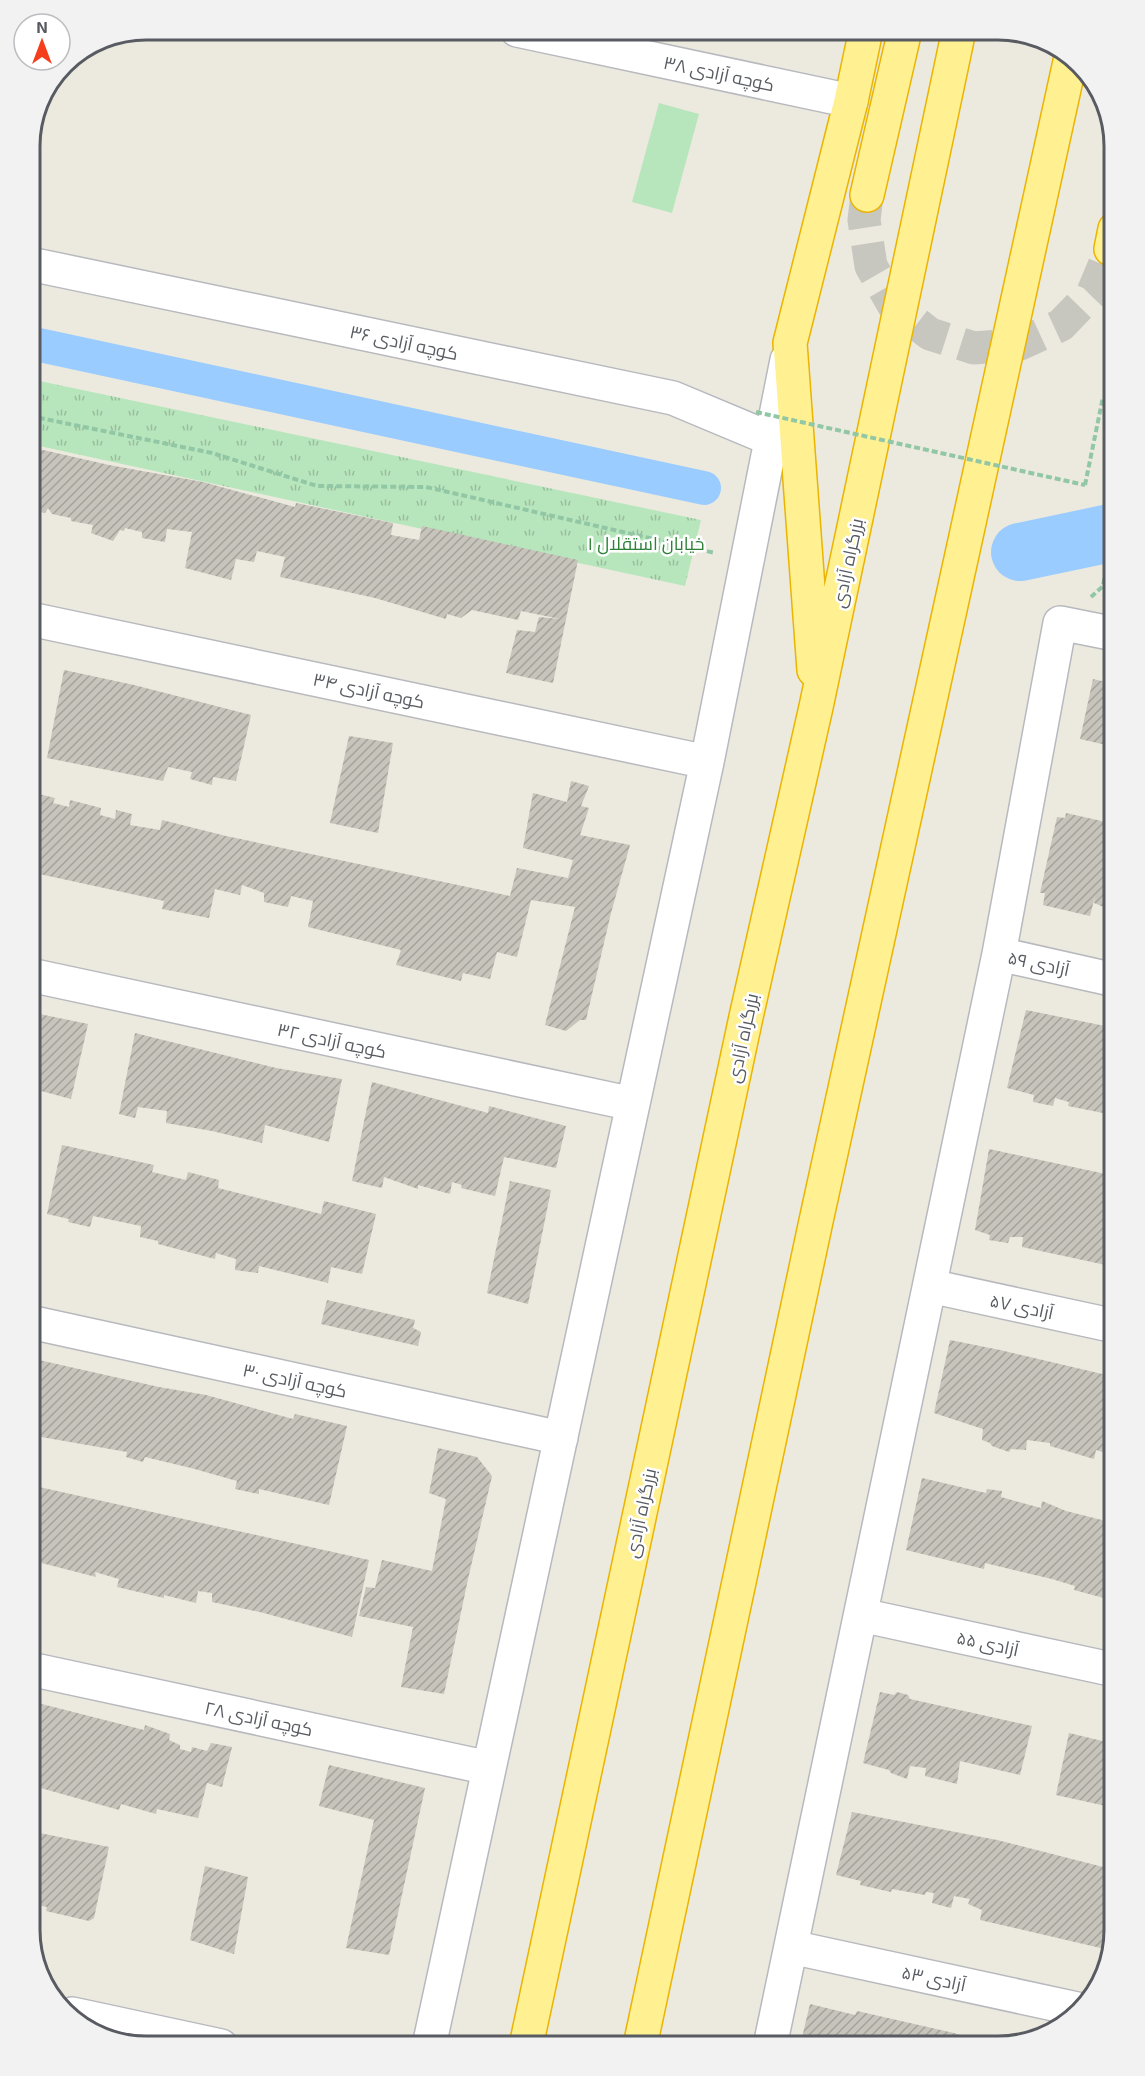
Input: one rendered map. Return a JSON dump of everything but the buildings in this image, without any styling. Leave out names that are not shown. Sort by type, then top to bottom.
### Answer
[{"type":"highway","points":[[816,707],[790,343],[851,101],[864,41]]},
{"type":"highway","points":[[867,195],[902,41]]},
{"type":"highway","name":"بزرگراه آزادی","points":[[528,2035],[738,1052],[816,707],[957,41]]},
{"type":"highway","points":[[642,2036],[813,1233],[1069,68]]},
{"type":"street","name":"کوچه آزادی ۳۸","points":[[569,41],[851,101]]},
{"type":"street","name":"کوچه آزادی ۳۶","points":[[41,266],[673,398],[764,425]]},
{"type":"street","points":[[431,2035],[707,762],[747,559],[764,425],[790,343]]},
{"type":"street","name":"کوچه آزادی ۳۴","points":[[41,621],[707,762]]},
{"type":"street","points":[[772,2036],[999,954],[1060,623],[1105,632]]},
{"type":"street","name":"آزادی ۵۹","points":[[999,954],[1105,978]]},
{"type":"street","name":"کوچه آزادی ۳۲","points":[[41,977],[633,1104]]},
{"type":"street","name":"آزادی ۵۷","points":[[930,1286],[1105,1324]]},
{"type":"street","name":"کوچه آزادی ۳۰","points":[[40,1324],[561,1438]]},
{"type":"street","name":"آزادی ۵۵","points":[[861,1615],[1105,1668]]},
{"type":"street","name":"کوچه آزادی ۲۸","points":[[40,1670],[489,1768]]},
{"type":"street","name":"۵۳ آزادی","points":[[791,1947],[1070,2007]]},
{"type":"street","points":[[88,2017],[170,2035]]},
{"type":"path","points":[[764,425],[1085,485],[1102,397],[1105,397]]},
{"type":"path","points":[[41,418],[212,453],[317,486],[426,487],[747,559]]},
{"type":"path","points":[[1103,586],[1105,574]]},
{"type":"green space","points":[[659,103],[699,114],[672,213],[632,202]]},
{"type":"green space","name":"خیابان استقلال ۱","points":[[41,381],[701,520],[685,586],[41,446]]},
{"type":"waterway","points":[[41,345],[704,488]]},
{"type":"waterway","points":[[1020,552],[1105,534]]},
{"type":"tunnel","points":[[867,195],[864,220],[871,266],[894,306],[930,334],[974,348],[1020,344],[1061,325],[1093,292],[1105,263]]}]
